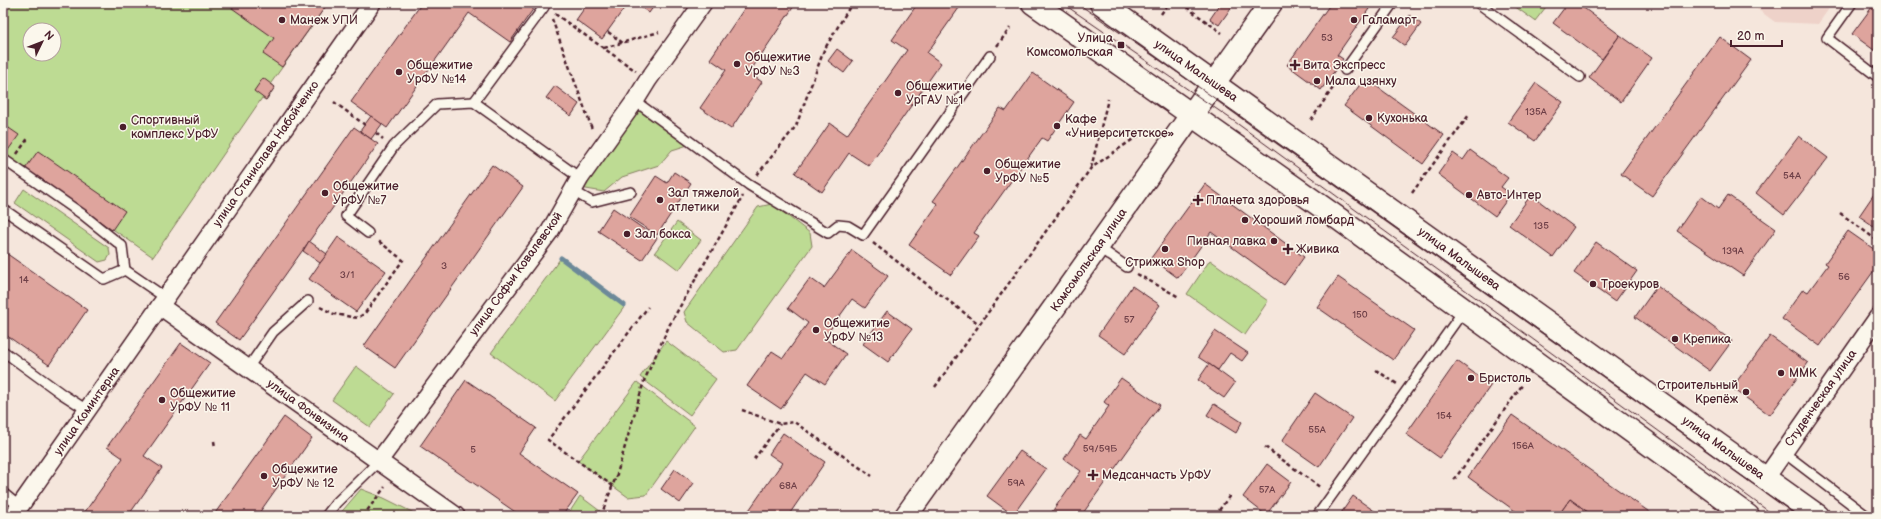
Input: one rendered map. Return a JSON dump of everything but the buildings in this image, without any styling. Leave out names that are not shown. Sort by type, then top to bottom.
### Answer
[{"type":"main road","points":[[1033,3],[1339,219],[1739,513]]},
{"type":"main road","name":"улица Малышева","points":[[1101,3],[1818,516]]},
{"type":"main road","name":"Комсомольская улица","points":[[906,516],[1271,3]]},
{"type":"street","name":"улица Станислава Набойченко","points":[[163,302],[372,3]]},
{"type":"street","name":"улица Софьи Ковалевской","points":[[378,462],[550,231],[577,185],[636,101],[648,80],[703,3]]},
{"type":"street","name":"улица Фонвизина","points":[[163,302],[248,368],[378,462],[456,516]]},
{"type":"street","name":"улица Коминтерна","points":[[16,511],[163,302]]},
{"type":"street","name":"Студенческая улица","points":[[1765,478],[1878,317]]},
{"type":"lane","points":[[1346,70],[1393,3]]},
{"type":"lane","points":[[1478,3],[1580,77]]},
{"type":"lane","points":[[1852,3],[1828,38],[1878,77]]},
{"type":"lane","points":[[474,102],[544,6]]},
{"type":"lane","points":[[636,101],[749,185],[828,233],[838,225],[848,226],[863,235],[990,56]]},
{"type":"lane","points":[[368,233],[346,216],[394,146],[437,104],[474,102],[577,185],[592,202],[631,192]]},
{"type":"lane","points":[[6,161],[82,214],[122,246],[125,270],[163,302]]},
{"type":"lane","points":[[3,210],[104,279],[125,270]]},
{"type":"lane","points":[[1098,247],[1127,267]]},
{"type":"lane","points":[[248,368],[273,332],[308,301]]},
{"type":"lane","points":[[1317,516],[1464,310]]},
{"type":"lane","points":[[3,351],[62,394],[87,410]]},
{"type":"lane","points":[[1783,452],[1867,516]]},
{"type":"lane","points":[[326,516],[336,502],[378,462]]},
{"type":"lane","points":[[3,493],[16,511]]},
{"type":"path","points":[[601,516],[613,486],[644,381],[670,324],[749,185],[796,126],[824,50],[852,3]]},
{"type":"path","points":[[1161,14],[1169,3]]},
{"type":"path","points":[[1181,3],[1222,33]]},
{"type":"path","points":[[544,6],[648,80]]},
{"type":"path","points":[[544,6],[592,129]]},
{"type":"path","points":[[990,56],[1010,28]]},
{"type":"path","points":[[608,32],[623,42]]},
{"type":"path","points":[[604,48],[659,32]]},
{"type":"path","points":[[1311,120],[1346,70]]},
{"type":"path","points":[[1091,168],[1108,99]]},
{"type":"path","points":[[334,102],[365,125]]},
{"type":"path","points":[[1412,193],[1469,115]]},
{"type":"path","points":[[935,387],[1091,168],[1142,133]]},
{"type":"path","points":[[6,161],[29,138]]},
{"type":"path","points":[[1840,213],[1878,241]]},
{"type":"path","points":[[308,301],[334,314],[358,318],[365,314],[403,260],[368,233]]},
{"type":"path","points":[[863,235],[979,324]]},
{"type":"path","points":[[1127,267],[1141,277],[1179,297]]},
{"type":"path","points":[[613,486],[548,440],[648,307]]},
{"type":"path","points":[[1376,370],[1407,391]]},
{"type":"path","points":[[1454,480],[1523,384]]},
{"type":"path","points":[[742,410],[780,424],[794,422],[872,476]]},
{"type":"path","points":[[754,459],[780,424]]},
{"type":"path","points":[[214,441],[215,448]]},
{"type":"path","points":[[1265,447],[1331,496]]},
{"type":"path","points":[[363,516],[385,486]]},
{"type":"path","points":[[1215,516],[1230,495]]},
{"type":"shaded area","points":[[1749,3],[1833,3],[1818,24],[1775,22]]},
{"type":"green space","name":"Спортивный комплекс УрФУ","points":[[3,3],[328,3],[271,83],[275,87],[266,100],[262,98],[153,257],[3,153]]},
{"type":"green space","points":[[1510,3],[1549,3],[1535,21]]},
{"type":"green space","points":[[636,107],[688,145],[672,150],[659,165],[622,177],[604,192],[580,188]]},
{"type":"green space","points":[[24,189],[109,248],[110,255],[107,260],[99,262],[15,203]]},
{"type":"green space","points":[[772,204],[810,233],[812,246],[737,350],[724,352],[687,322],[684,312],[758,207]]},
{"type":"green space","points":[[677,222],[701,240],[679,270],[655,252]]},
{"type":"green space","points":[[560,259],[625,306],[555,401],[491,353]]},
{"type":"green space","points":[[1210,260],[1268,301],[1245,335],[1187,294]]},
{"type":"green space","points":[[666,341],[716,379],[690,415],[640,377]]},
{"type":"green space","points":[[356,366],[394,394],[370,427],[332,400]]},
{"type":"green space","points":[[637,382],[695,426],[646,495],[628,497],[578,461]]},
{"type":"green space","points":[[361,489],[384,498],[420,516],[338,516]]},
{"type":"green space","points":[[580,496],[600,511],[597,516],[567,516]]},
{"type":"waterway","points":[[561,258],[624,305]]},
{"type":"tram line","points":[[1062,3],[1231,119],[1775,516]]},
{"type":"tram line","points":[[1077,3],[1236,113],[1798,516]]},
{"type":"place","name":"Манеж УПИ","points":[[282,20]]},
{"type":"place","name":"Галамарт","points":[[1354,20]]},
{"type":"place","name":"Улица Комсомольская","points":[[1121,45]]},
{"type":"place","name":"Общежитие УрФУ №3","points":[[737,64]]},
{"type":"place","name":"Вита Экспресс","points":[[1295,65]]},
{"type":"place","name":"Общежитие УрФУ №14","points":[[399,72]]},
{"type":"place","name":"Мала цзянху","points":[[1317,81]]},
{"type":"place","name":"Общежитие УрГАУ №1","points":[[898,93]]},
{"type":"place","name":"Кухонька","points":[[1369,118]]},
{"type":"place","name":"Кафе «Университетское»","points":[[1057,126]]},
{"type":"place","name":"Спортивный комплекс УрФУ","points":[[123,127]]},
{"type":"place","name":"Общежитие УрФУ №5","points":[[987,171]]},
{"type":"place","name":"Общежитие УрФУ №7","points":[[325,193]]},
{"type":"place","name":"Авто-Интер","points":[[1469,195]]},
{"type":"place","name":"Зал тяжелой атлетики","points":[[660,200]]},
{"type":"place","name":"Планета здоровья","points":[[1198,200]]},
{"type":"place","name":"Хороший ломбард","points":[[1245,220]]},
{"type":"place","name":"Зал бокса","points":[[627,234]]},
{"type":"place","name":"Пивная лавка","points":[[1274,241]]},
{"type":"place","name":"Стрижка Shop","points":[[1165,249]]},
{"type":"place","name":"Живика","points":[[1288,249]]},
{"type":"place","name":"Троекуров","points":[[1593,284]]},
{"type":"place","name":"Общежитие УрФУ №13","points":[[816,330]]},
{"type":"place","name":"Крепика","points":[[1675,339]]},
{"type":"place","name":"ММК","points":[[1781,373]]},
{"type":"place","name":"Бристоль","points":[[1471,378]]},
{"type":"place","name":"Строительный Крепёж","points":[[1746,392]]},
{"type":"place","name":"Общежитие УрФУ № 11","points":[[162,400]]},
{"type":"place","name":"Медсанчасть УрФУ","points":[[1093,475]]},
{"type":"place","name":"Общежитие УрФУ № 12","points":[[264,476]]}]
